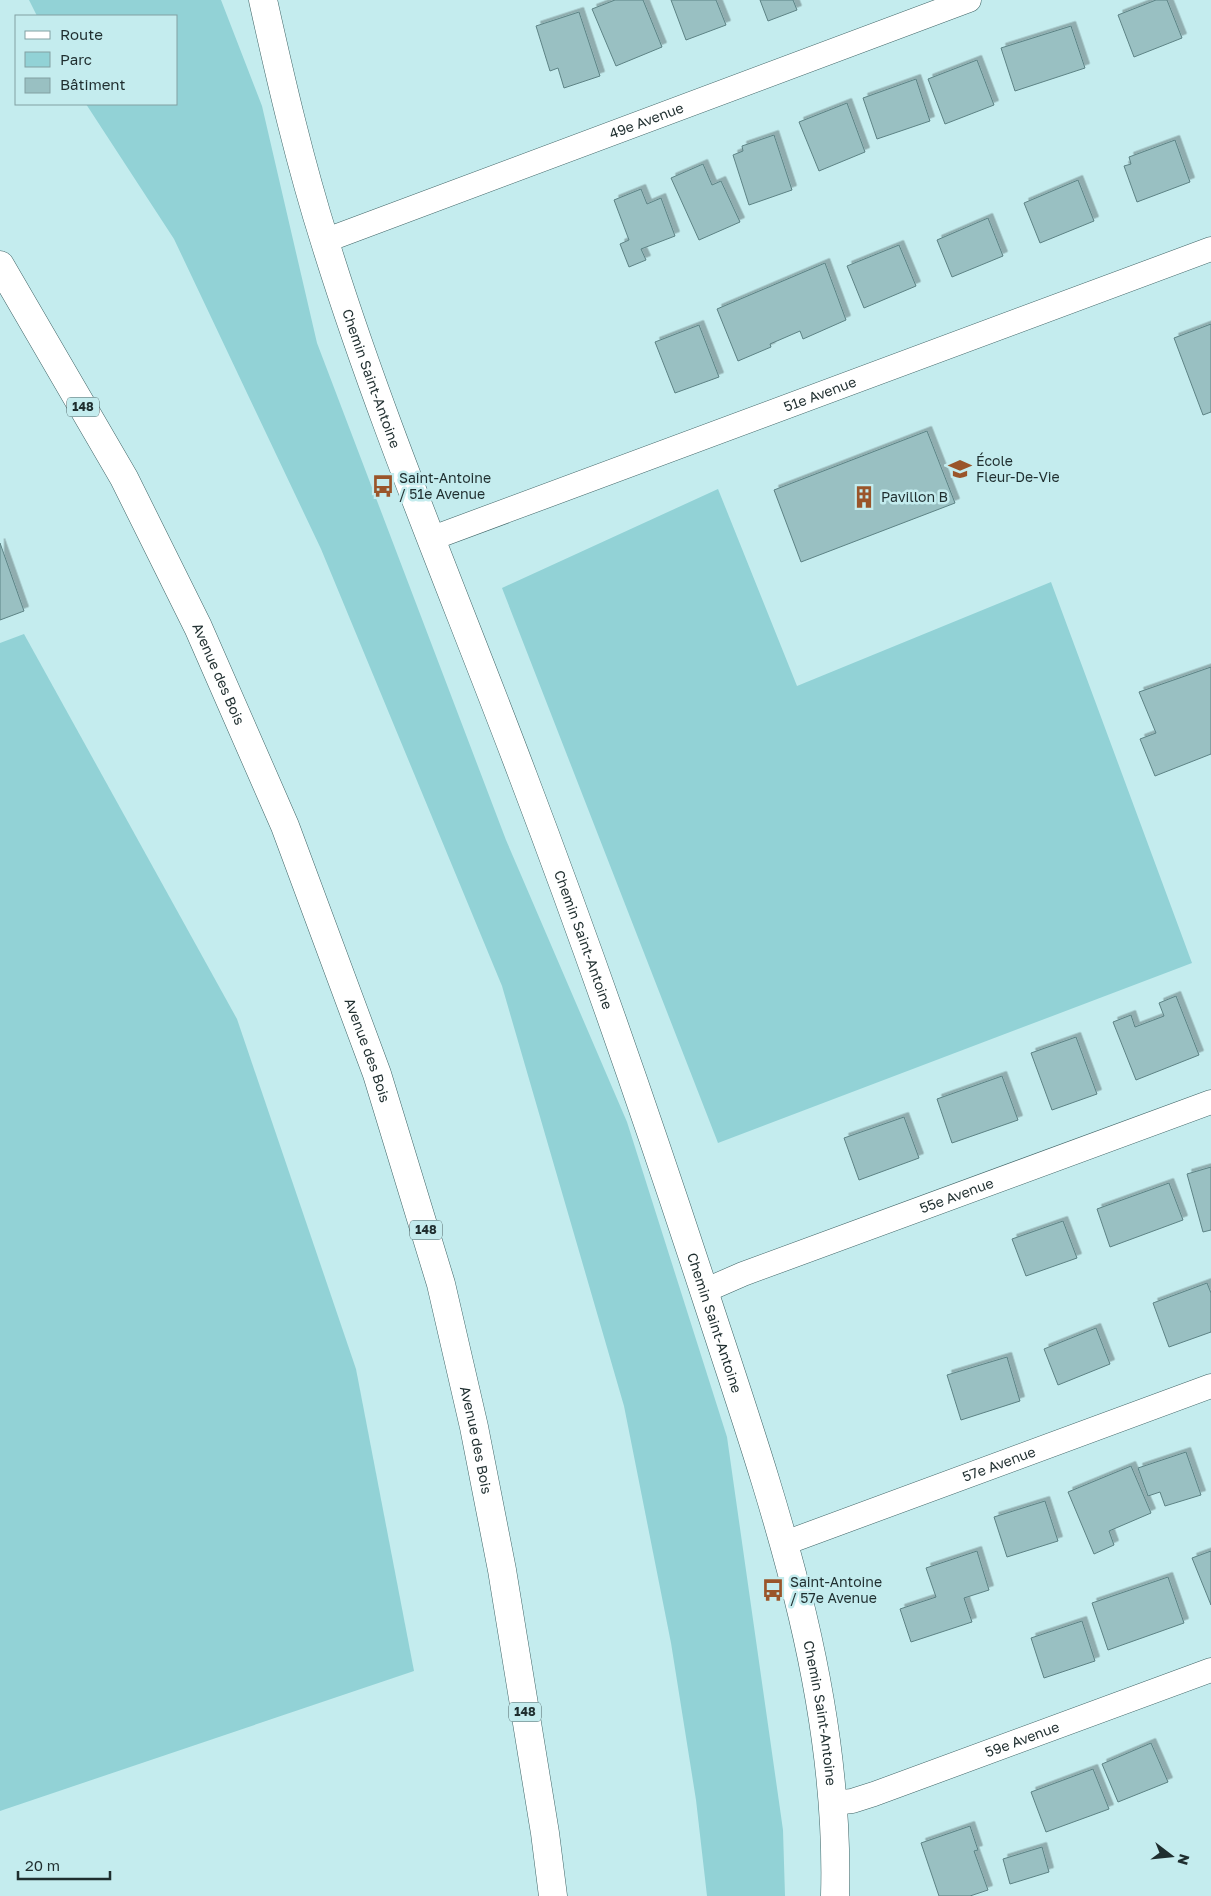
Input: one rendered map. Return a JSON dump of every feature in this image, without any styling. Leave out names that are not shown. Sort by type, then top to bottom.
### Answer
[{"type":"street","name":"Chemin Saint-Antoine","points":[[263,0],[286,100],[324,241],[430,539],[565,890],[657,1145],[785,1543],[808,1638],[825,1726],[833,1803],[835,1896]]},
{"type":"street","name":"49e Avenue","points":[[324,241],[969,0]]},
{"type":"street","name":"51e Avenue","points":[[430,539],[1211,250]]},
{"type":"street","name":"Avenue des Bois","points":[[0,265],[124,478],[198,627],[285,826],[377,1074],[441,1284],[474,1427],[502,1570],[545,1833],[552,1896]]},
{"type":"street","name":"55e Avenue","points":[[704,1291],[753,1270],[1211,1102]]},
{"type":"street","name":"57e Avenue","points":[[785,1543],[1211,1386]]},
{"type":"street","name":"59e Avenue","points":[[833,1803],[852,1801],[874,1794],[1211,1670]]},
{"type":"green space","points":[[29,0],[221,0],[262,106],[317,343],[506,840],[627,1122],[727,1437],[783,1830],[785,1896],[707,1896],[696,1800],[671,1643],[624,1406],[502,986],[321,549],[174,239],[87,105],[178,105],[178,15],[36,15]]},
{"type":"green space","points":[[718,489],[797,686],[1051,582],[1192,963],[718,1143],[502,588]]},
{"type":"green space","points":[[24,634],[237,1019],[356,1369],[414,1671],[0,1811],[0,643]]},
{"type":"building","points":[[615,0],[643,0],[662,47],[616,66],[592,9]]},
{"type":"building","points":[[671,0],[716,0],[726,25],[686,40]]},
{"type":"building","points":[[760,0],[793,0],[797,10],[768,21]]},
{"type":"building","points":[[1156,0],[1167,0],[1182,38],[1134,57],[1118,15]]},
{"type":"building","points":[[579,12],[600,76],[564,88],[558,68],[550,71],[536,26]]},
{"type":"building","points":[[1071,26],[1085,68],[1015,91],[1001,48]]},
{"type":"building","points":[[977,60],[994,105],[945,124],[928,79]]},
{"type":"building","points":[[916,79],[930,121],[877,139],[863,98]]},
{"type":"building","points":[[847,103],[865,152],[819,171],[799,122]]},
{"type":"building","points":[[774,135],[792,190],[749,205],[733,155],[743,151],[742,146]]},
{"type":"building","points":[[1175,140],[1190,182],[1137,202],[1124,166],[1131,164],[1129,157]]},
{"type":"building","points":[[703,164],[712,185],[721,181],[740,222],[699,240],[671,178]]},
{"type":"building","points":[[1078,180],[1094,221],[1040,243],[1024,203]]},
{"type":"building","points":[[641,189],[647,204],[661,198],[675,236],[641,249],[646,260],[629,267],[620,244],[629,240],[614,200]]},
{"type":"building","points":[[988,218],[1003,256],[952,277],[937,240]]},
{"type":"building","points":[[899,245],[916,286],[864,308],[847,266]]},
{"type":"building","points":[[825,263],[846,320],[803,339],[800,331],[770,344],[771,347],[738,361],[717,309]]},
{"type":"building","points":[[1211,324],[1211,412],[1203,415],[1174,338]]},
{"type":"building","points":[[699,325],[719,377],[675,393],[655,342]]},
{"type":"building","name":"Pavillon B","points":[[927,431],[955,503],[801,562],[774,490]]},
{"type":"building","points":[[0,543],[24,611],[0,620]]},
{"type":"building","points":[[1211,667],[1211,754],[1155,776],[1140,739],[1156,733],[1139,692]]},
{"type":"building","points":[[1176,996],[1199,1055],[1136,1080],[1113,1022],[1131,1015],[1135,1027],[1164,1016],[1159,1003]]},
{"type":"building","points":[[1076,1037],[1097,1094],[1052,1110],[1031,1053]]},
{"type":"building","points":[[1002,1076],[1018,1120],[952,1143],[937,1099]]},
{"type":"building","points":[[904,1117],[919,1158],[859,1180],[844,1138]]},
{"type":"building","points":[[1211,1167],[1211,1230],[1203,1232],[1187,1174]]},
{"type":"building","points":[[1169,1183],[1183,1220],[1110,1247],[1097,1209]]},
{"type":"building","points":[[1063,1221],[1077,1258],[1026,1276],[1012,1239]]},
{"type":"building","points":[[1207,1283],[1211,1293],[1211,1332],[1169,1347],[1153,1303]]},
{"type":"building","points":[[1096,1328],[1110,1364],[1058,1385],[1044,1349]]},
{"type":"building","points":[[1007,1357],[1020,1401],[961,1420],[947,1375]]},
{"type":"building","points":[[1186,1452],[1201,1495],[1165,1506],[1160,1492],[1148,1496],[1138,1468]]},
{"type":"building","points":[[1131,1466],[1151,1513],[1109,1531],[1114,1545],[1094,1554],[1068,1492]]},
{"type":"building","points":[[1045,1501],[1058,1541],[1007,1557],[994,1517]]},
{"type":"building","points":[[977,1551],[989,1590],[964,1598],[972,1622],[911,1642],[900,1609],[936,1597],[926,1568]]},
{"type":"building","points":[[1211,1551],[1211,1605],[1192,1558]]},
{"type":"building","points":[[1168,1577],[1184,1623],[1108,1650],[1092,1603]]},
{"type":"building","points":[[1082,1621],[1095,1661],[1044,1678],[1031,1638]]},
{"type":"building","points":[[1151,1743],[1168,1782],[1118,1802],[1102,1764]]},
{"type":"building","points":[[1093,1769],[1109,1809],[1046,1832],[1031,1792]]},
{"type":"building","points":[[970,1826],[978,1850],[974,1851],[988,1890],[970,1896],[939,1896],[921,1843]]},
{"type":"building","points":[[1042,1847],[1049,1872],[1010,1884],[1003,1859]]},
{"type":"place","name":"École Fleur-De-Vie","points":[[960,469]]},
{"type":"place","name":"Saint-Antoine / 51e Avenue","points":[[383,486]]},
{"type":"place","name":"Pavillon B","points":[[864,497]]},
{"type":"place","name":"Saint-Antoine / 57e Avenue","points":[[773,1590]]}]
